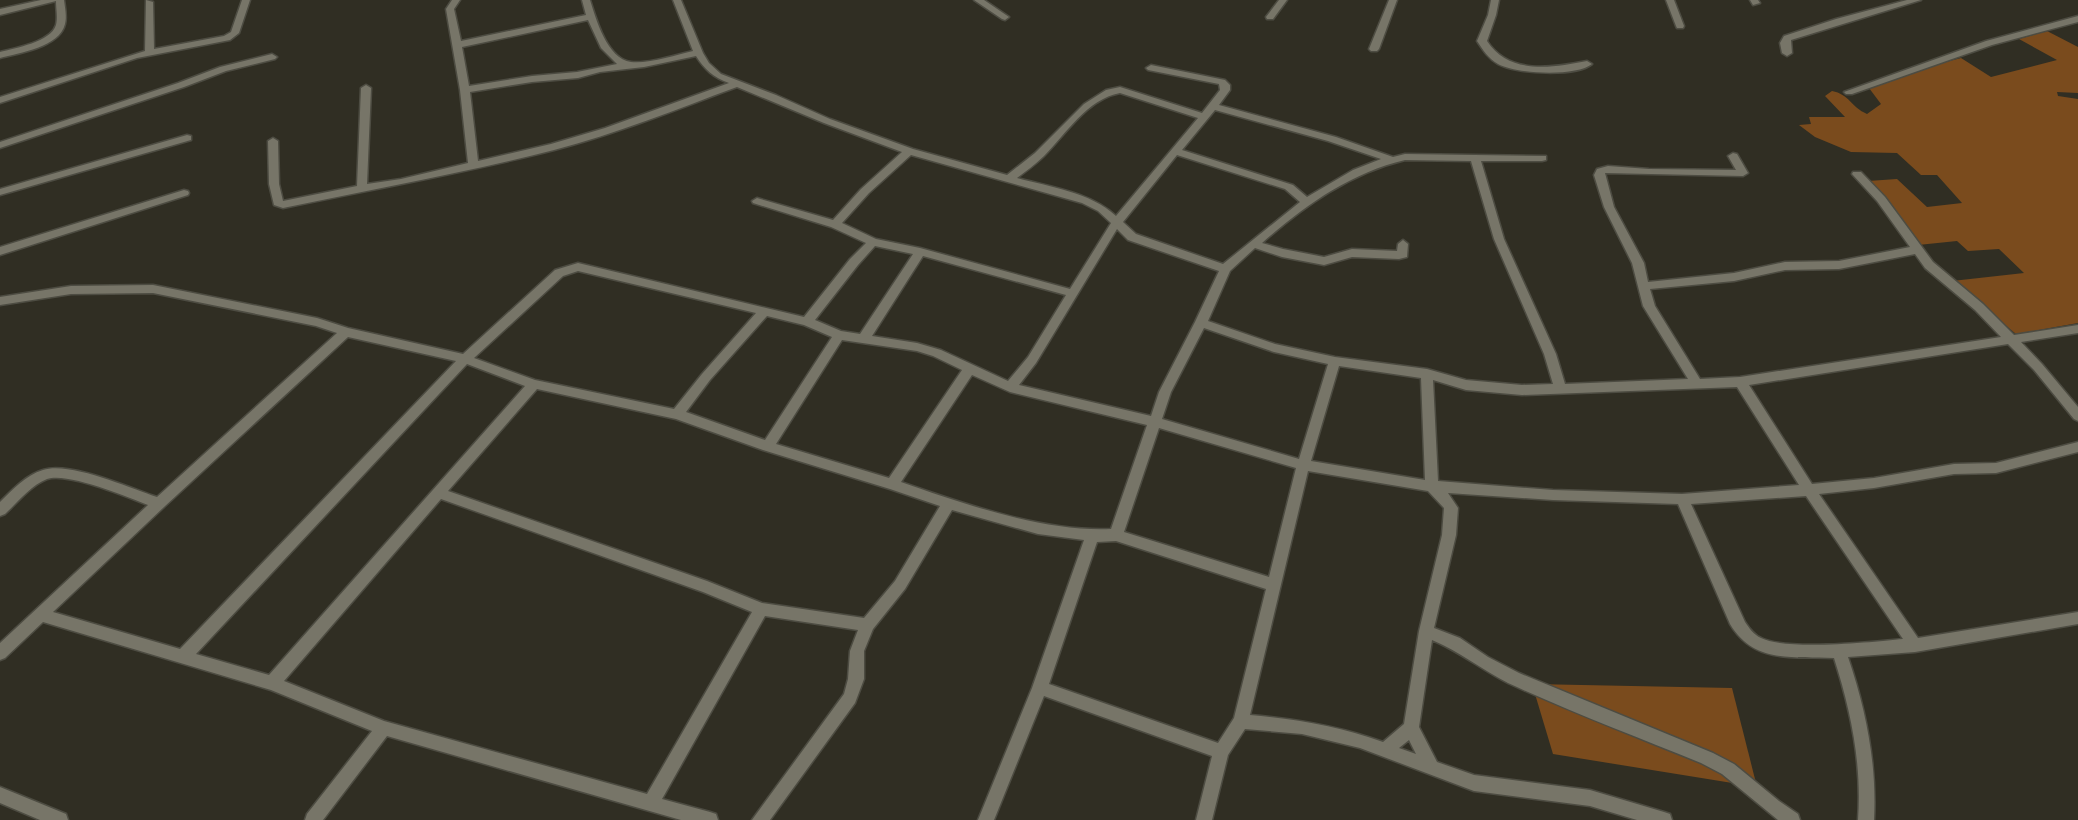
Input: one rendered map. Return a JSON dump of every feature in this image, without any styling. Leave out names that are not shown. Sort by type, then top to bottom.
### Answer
[{"type":"street","points":[[0,12],[40,1],[52,0]]},
{"type":"street","points":[[0,55],[38,44],[55,35],[61,23],[60,0]]},
{"type":"street","points":[[0,100],[118,61],[220,40],[231,36],[235,33],[246,0]]},
{"type":"street","points":[[456,0],[450,9],[464,90],[473,164]]},
{"type":"street","points":[[586,0],[590,17],[600,40],[617,59],[629,64]]},
{"type":"street","points":[[677,0],[698,52],[711,71],[718,76],[773,97],[827,121],[909,151],[1095,204],[1132,237],[1147,244],[1225,269]]},
{"type":"street","points":[[978,0],[1005,17]]},
{"type":"street","points":[[1270,17],[1282,0]]},
{"type":"street","points":[[1374,49],[1394,0]]},
{"type":"street","points":[[1495,0],[1492,16],[1482,41],[1491,53],[1503,61],[1533,71],[1587,64]]},
{"type":"street","points":[[1670,0],[1680,26]]},
{"type":"street","points":[[1787,52],[1785,43],[1787,38],[1916,0]]},
{"type":"street","points":[[147,1],[150,53]]},
{"type":"street","points":[[456,45],[590,17]]},
{"type":"street","points":[[1848,92],[1922,65],[1988,44],[2078,20]]},
{"type":"street","points":[[599,69],[607,48]]},
{"type":"street","points":[[464,90],[532,79],[578,75],[599,69],[698,52]]},
{"type":"street","points":[[0,145],[181,85],[223,69],[272,56]]},
{"type":"street","points":[[1010,387],[1032,360],[1116,223],[1225,90],[1225,85],[1222,82],[1151,68]]},
{"type":"street","points":[[273,141],[274,184],[278,203],[283,205],[362,188],[401,182],[553,147],[736,84]]},
{"type":"street","points":[[362,188],[366,88]]},
{"type":"street","points":[[1008,180],[1038,156],[1086,106],[1111,91],[1120,90],[1203,116]]},
{"type":"street","points":[[1213,106],[1332,139],[1390,159]]},
{"type":"street","points":[[0,192],[187,138]]},
{"type":"street","points":[[836,224],[865,191],[909,151]]},
{"type":"street","points":[[1174,151],[1289,187],[1306,201]]},
{"type":"street","points":[[1697,384],[1649,306],[1638,263],[1609,207],[1598,175],[1601,171],[1608,169],[1649,172],[1743,173],[1734,156]]},
{"type":"street","points":[[1476,158],[1499,239],[1550,354],[1561,390]]},
{"type":"street","points":[[1116,535],[1166,392],[1201,323],[1225,269],[1253,244],[1306,201],[1370,166],[1390,159],[1542,158]]},
{"type":"street","points":[[1857,174],[1881,199],[1916,250],[1929,265],[1979,308],[2038,367],[2078,416]]},
{"type":"street","points":[[0,251],[184,193]]},
{"type":"street","points":[[757,201],[836,224],[873,242],[920,252],[1072,294]]},
{"type":"street","points":[[807,322],[873,242]]},
{"type":"street","points":[[1253,244],[1282,253],[1324,261],[1352,253],[1399,255],[1403,254],[1403,244]]},
{"type":"street","points":[[1645,286],[1734,277],[1785,266],[1839,265],[1916,250]]},
{"type":"street","points":[[862,340],[874,325],[893,292],[920,252]]},
{"type":"street","points":[[183,657],[465,359],[550,281],[568,269],[578,267],[807,322],[839,335],[918,347],[1010,387],[1156,422],[1303,465],[1432,486],[1553,496],[1682,499],[1874,484],[1954,469],[1996,468],[2078,447]]},
{"type":"street","points":[[0,301],[71,290],[153,289],[317,322],[346,332],[465,359],[534,384],[676,414],[768,446],[892,484],[949,504],[1038,528],[1092,536],[1116,535],[1274,585]]},
{"type":"street","points":[[676,414],[706,377],[765,312]]},
{"type":"street","points":[[1201,323],[1274,348],[1335,361],[1427,374],[1466,385],[1522,390],[1740,382],[1852,366],[1975,344],[2011,341],[2078,329]]},
{"type":"street","points":[[0,654],[159,503],[346,332]]},
{"type":"street","points":[[768,446],[839,335]]},
{"type":"street","points":[[1204,820],[1221,752],[1241,721],[1303,465],[1335,361]]},
{"type":"street","points":[[892,484],[970,368]]},
{"type":"street","points":[[1427,374],[1432,486],[1446,499],[1451,508],[1449,535],[1426,631],[1411,728],[1432,768]]},
{"type":"street","points":[[1740,382],[1809,490],[1915,645]]},
{"type":"street","points":[[272,683],[534,384]]},
{"type":"street","points":[[0,510],[39,478],[54,472],[71,474],[159,503]]},
{"type":"street","points":[[438,493],[707,587],[761,609],[867,624]]},
{"type":"street","points":[[1682,499],[1735,619],[1744,634],[1759,644],[1781,648],[1839,651],[1915,645],[2078,618]]},
{"type":"street","points":[[760,820],[850,698],[856,680],[857,651],[867,624],[900,586],[949,504]]},
{"type":"street","points":[[986,820],[1040,688],[1092,536]]},
{"type":"street","points":[[651,804],[761,609]]},
{"type":"street","points":[[40,615],[272,683],[384,728],[651,804],[688,817],[710,820]]},
{"type":"street","points":[[1426,631],[1455,643],[1483,662],[1514,678],[1721,765],[1756,791],[1773,808],[1792,820]]},
{"type":"street","points":[[1839,651],[1853,692],[1864,753],[1866,820]]},
{"type":"street","points":[[1040,688],[1221,752]]},
{"type":"street","points":[[1241,721],[1302,727],[1360,741],[1474,783],[1590,798],[1658,819]]},
{"type":"street","points":[[313,820],[384,728]]},
{"type":"street","points":[[1385,750],[1411,728]]},
{"type":"street","points":[[0,795],[60,820]]},
{"type":"shaded area","points":[[2047,31],[2078,47],[2078,93],[2057,92],[2058,96],[2078,99],[2078,323],[2016,334],[1952,281],[2024,273],[1999,249],[1968,251],[1957,241],[1918,245],[1868,181],[1897,179],[1927,207],[1962,203],[1937,175],[1921,175],[1897,153],[1851,152],[1815,137],[1799,125],[1811,124],[1809,117],[1845,117],[1825,96],[1832,91],[1842,95],[1867,114],[1881,104],[1869,88],[1914,70],[1961,58],[1991,77],[2057,60],[2019,39]]},
{"type":"shaded area","points":[[1532,684],[1732,688],[1757,787],[1553,754]]}]
